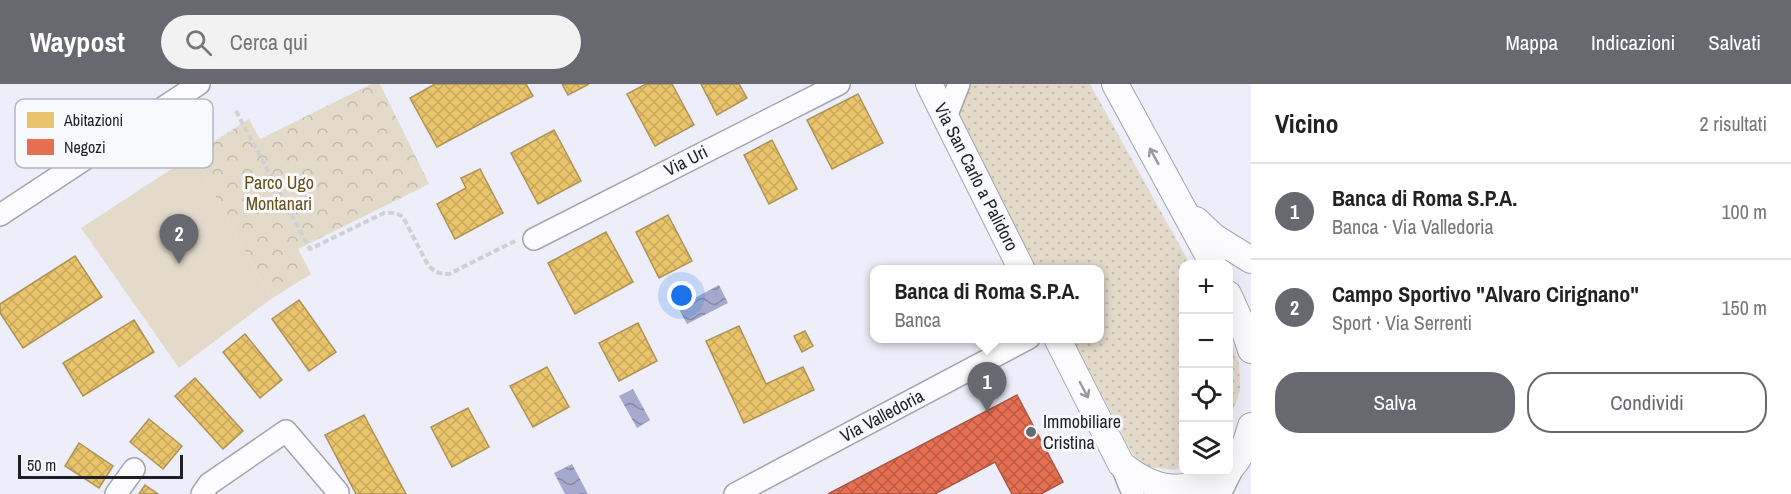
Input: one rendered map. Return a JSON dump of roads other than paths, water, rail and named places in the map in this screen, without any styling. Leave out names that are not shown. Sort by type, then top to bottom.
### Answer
[{"type":"street","points":[[176,99],[199,84]]},
{"type":"street","name":"Via Uri","points":[[534,239],[838,84]]},
{"type":"street","name":"Via San Carlo a Palidoro","points":[[929,84],[1020,265]]},
{"type":"street","points":[[946,117],[959,84]]},
{"type":"street","points":[[1115,84],[1211,260]]},
{"type":"street","points":[[0,215],[71,168]]},
{"type":"street","points":[[1183,207],[1214,237],[1251,260]]},
{"type":"street","points":[[1233,305],[1251,350]]},
{"type":"street","name":"Via Valledoria","points":[[735,494],[1021,343]]},
{"type":"street","points":[[1059,343],[1121,464],[1133,494]]},
{"type":"street","points":[[1233,464],[1246,442],[1251,426]]},
{"type":"street","points":[[202,494],[209,484],[286,431],[338,492]]},
{"type":"street","points":[[1121,464],[1146,482],[1167,491],[1187,491],[1207,484],[1219,476]]},
{"type":"street","points":[[116,494],[134,469]]},
{"type":"street","points":[[1220,494],[1227,476]]},
{"type":"water","points":[[719,285],[728,303],[687,324],[678,307]]},
{"type":"water","points":[[633,389],[650,420],[637,428],[619,396]]},
{"type":"water","points":[[572,464],[588,494],[565,494],[554,473]]},
{"type":"place","name":"Campo Sportivo \"Alvaro Cirignano\"","points":[[179,264]]},
{"type":"place","name":"Banca di Roma S.P.A.","points":[[987,412]]},
{"type":"place","name":"Immobiliare Cristina","points":[[1031,432]]},
{"type":"park label","name":"Parco Ugo Montanari","points":[[279,193]]}]
